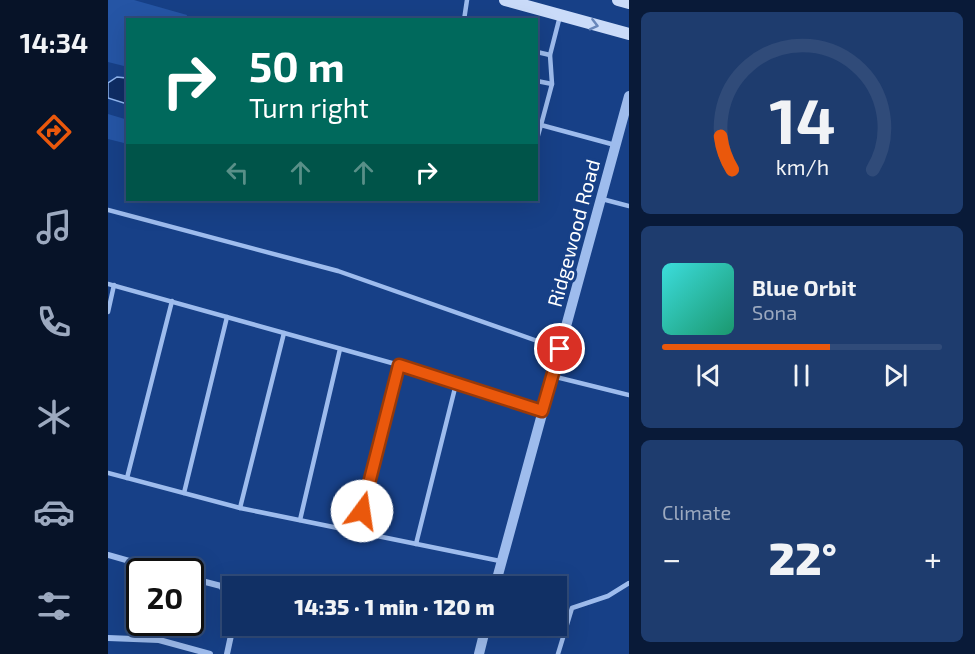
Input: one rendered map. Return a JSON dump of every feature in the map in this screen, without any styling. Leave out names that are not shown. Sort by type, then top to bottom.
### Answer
[{"type":"main road","points":[[505,0],[628,34]]},
{"type":"main road","points":[[618,0],[628,3]]},
{"type":"street","name":"Ridgewood Road","points":[[497,576],[616,145],[625,124],[628,96]]},
{"type":"street","points":[[108,555],[126,560]]},
{"type":"street","points":[[204,582],[222,588]]},
{"type":"street","points":[[227,654],[231,636]]},
{"type":"street","points":[[479,654],[484,636]]},
{"type":"street","points":[[108,638],[159,640],[210,654]]},
{"type":"lane","points":[[464,18],[467,0]]},
{"type":"lane","points":[[560,16],[550,55],[552,84],[539,125],[616,145]]},
{"type":"lane","points":[[538,52],[550,55]]},
{"type":"lane","points":[[538,81],[552,84]]},
{"type":"lane","points":[[601,199],[628,206]]},
{"type":"lane","points":[[108,210],[338,271],[560,349]]},
{"type":"lane","points":[[108,284],[399,365],[542,411]]},
{"type":"lane","points":[[108,312],[114,285]]},
{"type":"lane","points":[[127,478],[172,301]]},
{"type":"lane","points":[[184,493],[227,317]]},
{"type":"lane","points":[[240,508],[284,333]]},
{"type":"lane","points":[[300,520],[340,349]]},
{"type":"lane","points":[[357,532],[399,365]]},
{"type":"lane","points":[[552,376],[628,395]]},
{"type":"lane","points":[[416,544],[456,384]]},
{"type":"lane","points":[[108,473],[240,508],[500,561]]},
{"type":"lane","points":[[558,654],[572,608],[608,596],[628,583]]},
{"type":"water","points":[[117,77],[126,78],[126,104],[108,98],[108,83]]},
{"type":"building","points":[[108,0],[134,0],[187,15],[186,18],[126,18],[126,66],[108,62]]},
{"type":"building","points":[[108,114],[126,119],[126,144],[108,139]]},
{"type":"route","points":[[362,511],[399,365],[542,411],[560,349]]}]
